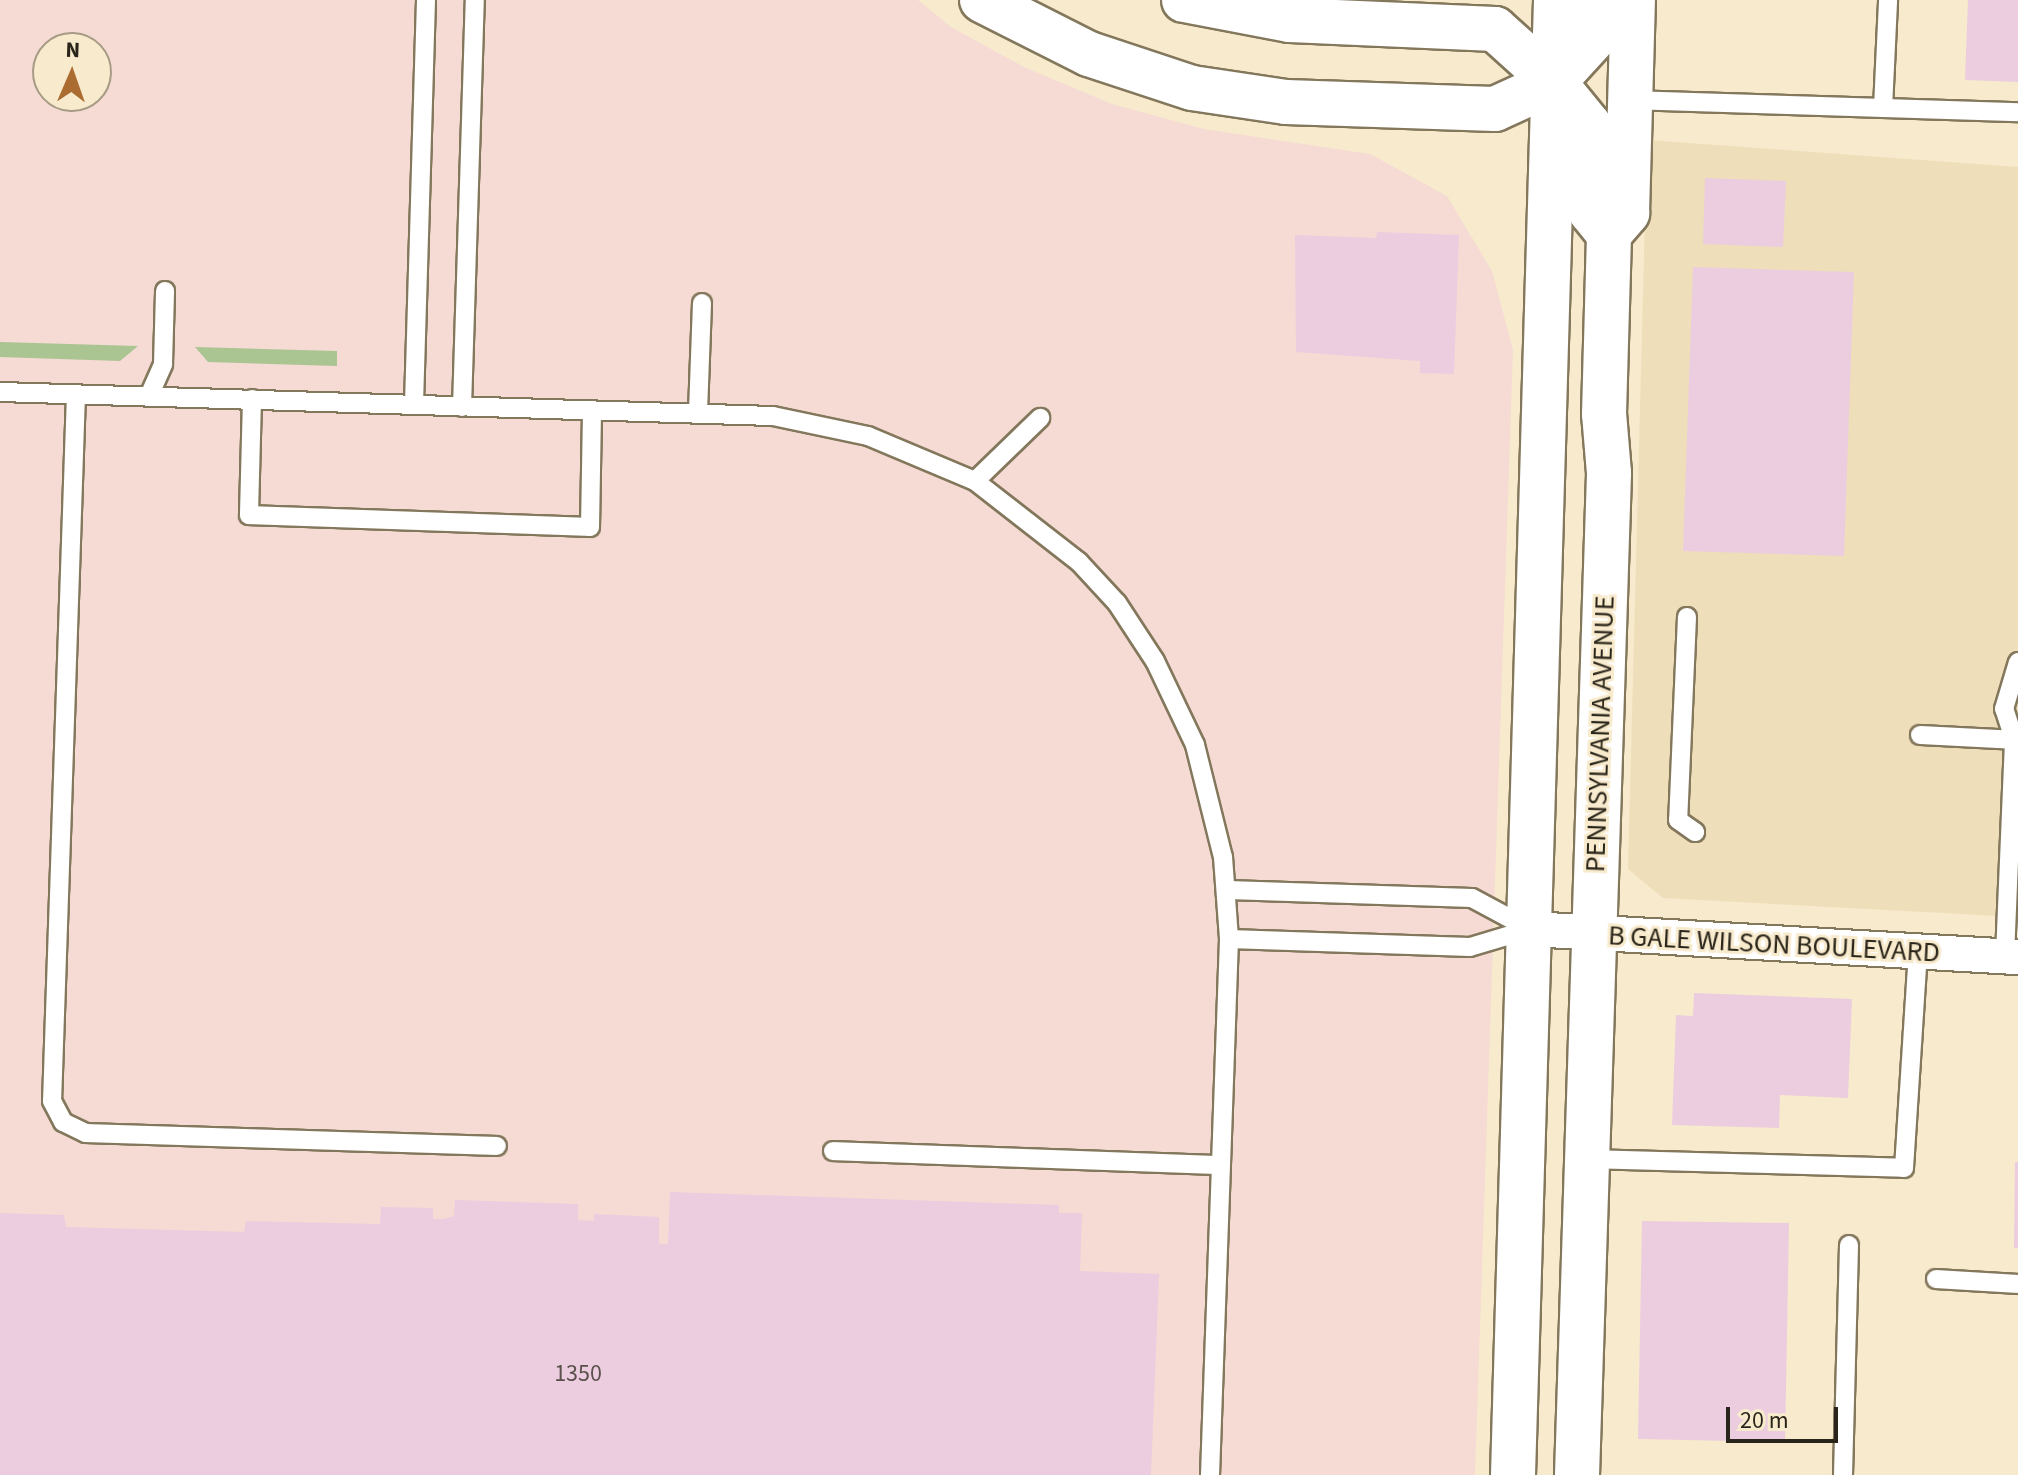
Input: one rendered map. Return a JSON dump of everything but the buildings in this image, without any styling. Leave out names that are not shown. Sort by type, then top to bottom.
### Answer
[{"type":"main road","points":[[982,0],[1104,59],[1192,88],[1286,102],[1495,109],[1554,82],[1596,36],[1598,0]]},
{"type":"main road","points":[[1184,0],[1290,20],[1495,29],[1554,82],[1589,125],[1591,212],[1609,234]]},
{"type":"main road","points":[[1513,1475],[1556,0]]},
{"type":"main road","name":"PENNSYLVANIA AVENUE","points":[[1577,1475],[1609,473],[1604,414],[1609,234],[1627,213],[1633,0]]},
{"type":"street","name":"B GALE WILSON BOULEVARD","points":[[1530,929],[1594,935],[2012,956]]},
{"type":"lane","points":[[414,404],[426,0]]},
{"type":"lane","points":[[462,407],[475,0]]},
{"type":"lane","points":[[1883,108],[1888,0]]},
{"type":"lane","points":[[1630,100],[2018,112]]},
{"type":"lane","points":[[149,396],[163,364],[165,291]]},
{"type":"lane","points":[[698,412],[702,303]]},
{"type":"lane","points":[[0,392],[773,416],[868,436],[975,481],[1079,562],[1117,603],[1155,661],[1195,745],[1228,890],[1229,939],[1210,1475]]},
{"type":"lane","points":[[76,394],[52,1101],[63,1122],[86,1133],[497,1146]]},
{"type":"lane","points":[[252,399],[249,515],[590,527],[592,411]]},
{"type":"lane","points":[[975,481],[1040,418]]},
{"type":"lane","points":[[1687,617],[1678,820],[1695,832]]},
{"type":"lane","points":[[2012,956],[2016,740],[2004,709],[2018,662]]},
{"type":"lane","points":[[1920,735],[2016,740]]},
{"type":"lane","points":[[1228,890],[1472,898],[1530,929]]},
{"type":"lane","points":[[1229,939],[1470,947],[1530,929]]},
{"type":"lane","points":[[1587,1159],[1904,1168],[1918,950]]},
{"type":"lane","points":[[833,1151],[1221,1165]]},
{"type":"lane","points":[[1843,1475],[1849,1245]]},
{"type":"lane","points":[[1936,1279],[2018,1284]]},
{"type":"shaded area","points":[[0,0],[918,0],[951,27],[1024,67],[1112,104],[1204,129],[1370,154],[1447,196],[1492,271],[1513,350],[1475,1475],[0,1475]]},
{"type":"shaded area","points":[[1647,140],[2018,167],[2018,917],[1663,898],[1628,869]]},
{"type":"green space","points":[[0,342],[138,346],[120,361],[0,357]]},
{"type":"green space","points":[[195,347],[337,351],[337,366],[208,362]]}]
